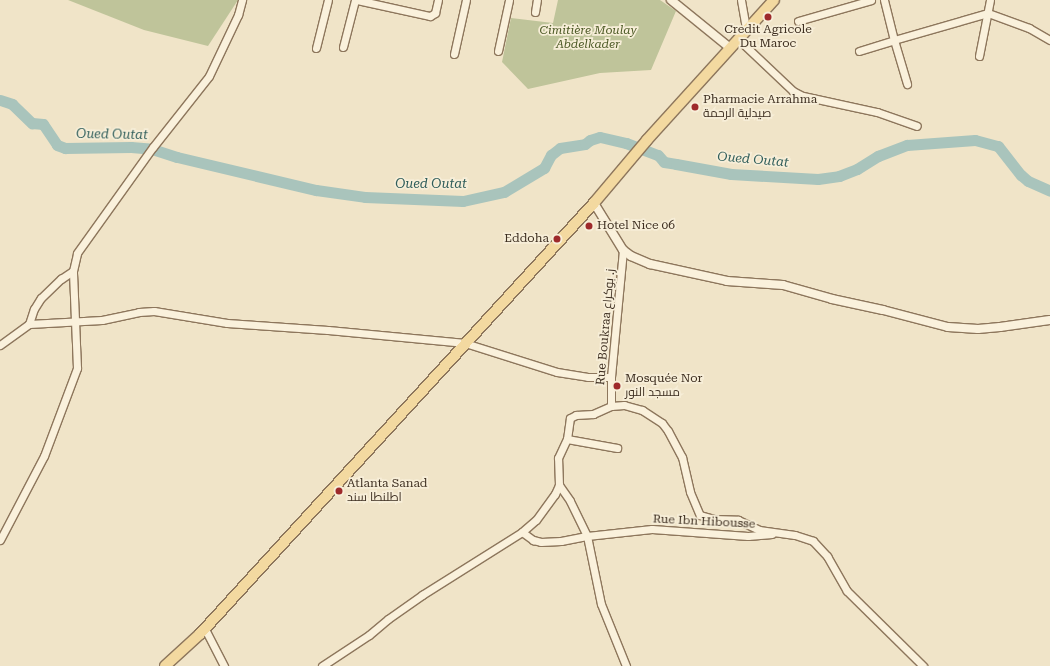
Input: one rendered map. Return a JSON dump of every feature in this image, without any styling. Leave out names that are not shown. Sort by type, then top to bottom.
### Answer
[{"type":"main road","points":[[165,666],[205,630],[594,203],[746,29],[774,0]]},
{"type":"street","points":[[0,540],[44,456],[77,368],[73,271],[77,253],[153,147],[209,76],[238,15],[242,0]]},
{"type":"street","points":[[316,48],[328,0]]},
{"type":"street","points":[[343,47],[356,0],[430,16],[435,13],[438,0]]},
{"type":"street","points":[[454,54],[466,0]]},
{"type":"street","points":[[498,52],[509,0]]},
{"type":"street","points":[[535,12],[537,0]]},
{"type":"street","points":[[741,0],[746,29]]},
{"type":"street","points":[[798,21],[871,0]]},
{"type":"street","points":[[884,0],[907,84]]},
{"type":"street","points":[[979,56],[990,0]]},
{"type":"street","points":[[675,1],[730,48]]},
{"type":"street","points":[[859,51],[988,13],[1029,28],[1050,40]]},
{"type":"street","points":[[738,39],[793,91],[803,96],[877,112],[917,126]]},
{"type":"street","points":[[594,203],[623,250],[631,256],[650,264],[727,281],[783,286],[948,327],[978,329],[1050,320]]},
{"type":"street","name":"Rue Boukraa ز. بوكراع","points":[[611,406],[611,378],[623,250]]},
{"type":"street","points":[[0,345],[29,324],[41,298],[61,279],[73,271]]},
{"type":"street","points":[[29,324],[102,320],[139,312],[154,311],[227,323],[328,330],[465,343],[557,372],[588,377],[611,378]]},
{"type":"street","points":[[322,666],[369,635],[388,619],[422,595],[522,532],[546,508],[559,485],[558,458],[568,439],[569,420],[573,416],[593,414],[611,406],[633,406],[662,423],[675,442],[682,457],[690,492],[700,515],[714,519],[738,520],[759,530],[795,535],[813,541],[827,556],[847,591],[923,666]]},
{"type":"street","points":[[568,439],[617,448]]},
{"type":"street","points":[[559,485],[570,501],[587,536],[601,604],[626,666]]},
{"type":"street","name":"Rue Ibn Hibousse","points":[[522,532],[533,540],[541,542],[561,541],[587,536],[652,529],[748,536],[774,533]]},
{"type":"street","points":[[205,630],[224,666]]},
{"type":"green space","points":[[68,0],[238,0],[208,46],[144,30]]},
{"type":"green space","name":"Cimitière Moulay Abdelkader","points":[[558,0],[660,0],[676,11],[651,70],[600,73],[528,89],[502,62],[511,18],[553,23]]},
{"type":"waterway","name":"Oued Outat","points":[[0,100],[12,104],[32,123],[43,124],[57,145],[65,148],[131,147],[152,149],[177,157],[316,190],[365,197],[463,201],[504,192],[544,168],[551,155],[560,148],[585,144],[590,140],[600,137],[626,143],[658,155],[664,162],[731,174],[818,179],[839,176],[857,169],[878,156],[907,145],[975,140],[998,146],[1021,175],[1028,181],[1050,191]]},
{"type":"place","name":"Credit Agricole Du Maroc","points":[[768,17]]},
{"type":"place","name":"Pharmacie Arrahma صيدلية الرحمة","points":[[695,107]]},
{"type":"place","name":"Hotel Nice 06","points":[[589,226]]},
{"type":"place","name":"Eddoha","points":[[557,239]]},
{"type":"place","name":"Mosquée Nor مسجد النور","points":[[617,386]]},
{"type":"place","name":"Atlanta Sanad اطلنطا سند","points":[[339,491]]}]
